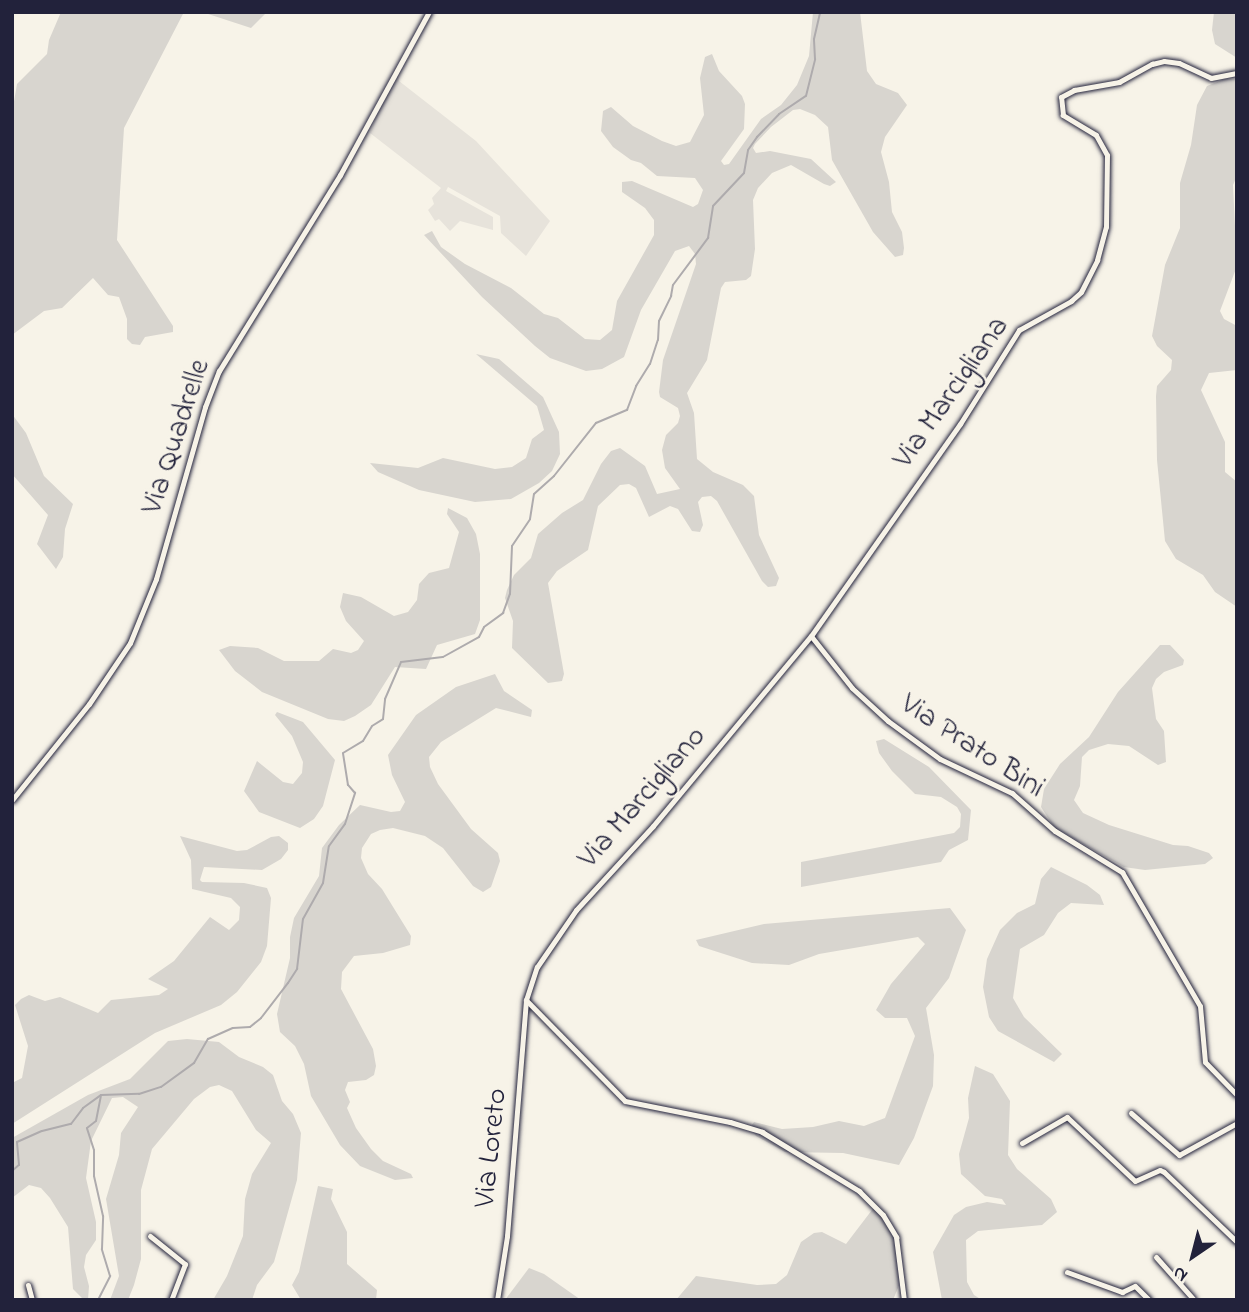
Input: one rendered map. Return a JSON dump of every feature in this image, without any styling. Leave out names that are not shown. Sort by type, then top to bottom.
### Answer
[{"type":"street","name":"Via Quadrelle","points":[[12,800],[89,704],[134,635],[162,562],[205,407],[220,368],[336,182],[429,12]]},
{"type":"street","name":"Via Marcigliana","points":[[811,636],[970,408],[1014,337],[1028,323],[1074,299],[1093,269],[1107,223],[1107,152],[1096,135],[1063,115],[1061,97],[1074,90],[1119,82],[1152,64],[1164,61],[1182,64],[1210,78],[1237,73]]},
{"type":"street","name":"Via Marcigliano","points":[[526,1000],[537,967],[576,910],[653,826],[811,636]]},
{"type":"street","name":"Via Prato Bini","points":[[811,636],[855,691],[888,721],[943,760],[1012,793],[1055,831],[1122,872],[1200,1006],[1206,1063],[1237,1094]]},
{"type":"street","name":"Via Loreto","points":[[496,1300],[507,1236],[526,1000]]},
{"type":"street","points":[[526,1000],[560,1031],[623,1100],[730,1122],[762,1132],[864,1195],[887,1220],[896,1237],[904,1300]]},
{"type":"street","points":[[1131,1113],[1180,1156],[1237,1123]]},
{"type":"street","points":[[1022,1143],[1067,1117],[1135,1181],[1160,1170],[1164,1172],[1237,1242]]},
{"type":"street","points":[[150,1236],[185,1264],[171,1300]]},
{"type":"street","points":[[1156,1257],[1194,1300]]},
{"type":"street","points":[[1067,1272],[1124,1293],[1135,1286],[1149,1300]]},
{"type":"street","points":[[29,1285],[32,1300]]},
{"type":"shaded area","points":[[61,12],[184,12],[124,128],[117,240],[173,326],[173,332],[145,337],[140,345],[132,344],[127,339],[127,319],[119,297],[108,295],[93,278],[62,308],[44,311],[12,335],[12,113],[17,84],[47,54],[49,40]]},
{"type":"shaded area","points":[[202,12],[267,12],[251,28]]},
{"type":"shaded area","points":[[813,12],[860,12],[867,71],[876,84],[898,93],[907,105],[885,137],[881,152],[889,182],[892,212],[902,232],[904,248],[903,255],[895,257],[873,232],[832,160],[828,127],[815,115],[800,109],[793,110],[755,144],[753,148],[756,153],[770,151],[811,159],[836,182],[830,186],[824,184],[791,165],[772,173],[758,188],[753,200],[755,249],[751,276],[746,280],[725,282],[721,288],[707,360],[687,393],[694,413],[697,459],[713,472],[743,485],[754,496],[759,535],[779,578],[776,586],[768,587],[762,581],[717,501],[711,496],[702,497],[698,502],[703,525],[700,532],[692,531],[678,509],[670,506],[649,517],[636,488],[629,484],[620,485],[598,506],[588,550],[557,571],[548,583],[564,674],[562,681],[548,683],[512,648],[513,621],[505,598],[507,590],[514,575],[531,558],[538,534],[562,513],[583,500],[601,464],[611,451],[620,448],[645,466],[657,494],[680,489],[665,468],[662,450],[666,435],[678,423],[680,416],[678,408],[660,397],[659,392],[663,360],[696,264],[695,254],[689,246],[675,251],[641,310],[624,357],[602,369],[586,371],[550,358],[535,346],[482,297],[424,235],[432,231],[441,247],[465,264],[511,288],[544,314],[558,318],[585,339],[600,340],[612,330],[617,301],[654,235],[654,220],[645,208],[622,192],[622,182],[632,181],[693,207],[698,204],[703,190],[695,178],[657,176],[613,147],[601,131],[603,111],[611,107],[633,126],[676,146],[690,142],[704,115],[700,78],[705,57],[712,54],[719,71],[742,96],[745,104],[744,129],[721,161],[724,165],[729,164],[761,119],[781,105],[797,85],[809,56]]},
{"type":"shaded area","points":[[1214,12],[1237,12],[1237,58],[1215,44],[1212,30]]},
{"type":"shaded area","points":[[398,75],[399,81],[476,141],[550,221],[526,256],[501,233],[500,216],[448,187],[446,191],[493,217],[493,230],[460,221],[450,231],[439,219],[435,221],[428,210],[434,204],[432,198],[441,188],[370,133],[381,104]]},
{"type":"shaded area","points":[[1225,79],[1237,79],[1237,176],[1233,185],[1237,266],[1220,311],[1224,319],[1237,326],[1237,370],[1209,373],[1201,390],[1225,442],[1225,472],[1237,482],[1237,607],[1215,592],[1203,575],[1176,559],[1165,541],[1157,460],[1156,396],[1157,386],[1171,370],[1172,360],[1157,346],[1152,336],[1165,265],[1180,228],[1180,183],[1191,145],[1197,105],[1207,86]]},
{"type":"shaded area","points":[[476,354],[499,359],[543,397],[559,432],[560,454],[552,471],[539,483],[511,499],[475,502],[419,490],[378,472],[370,463],[418,468],[443,458],[495,469],[512,467],[526,458],[532,439],[544,430],[537,406]]},
{"type":"shaded area","points":[[12,414],[26,433],[44,476],[73,504],[65,529],[63,557],[56,569],[37,544],[48,515],[12,474]]},
{"type":"shaded area","points":[[448,508],[467,518],[476,534],[480,554],[480,620],[475,634],[437,645],[426,669],[395,667],[371,705],[355,716],[344,721],[328,719],[262,692],[235,671],[219,650],[230,646],[258,648],[284,661],[319,661],[333,649],[351,653],[358,650],[364,641],[346,621],[340,607],[343,593],[361,597],[394,616],[408,612],[417,600],[419,584],[429,573],[449,568],[459,532],[447,514]]},
{"type":"shaded area","points":[[1160,645],[1170,645],[1184,660],[1183,665],[1164,672],[1156,679],[1152,688],[1156,719],[1164,731],[1166,762],[1158,765],[1129,746],[1108,744],[1089,750],[1082,757],[1080,786],[1074,800],[1083,813],[1109,825],[1173,845],[1188,846],[1209,853],[1213,858],[1205,864],[1145,870],[1124,867],[1054,827],[1041,807],[1044,789],[1060,764],[1089,737],[1118,692]]},
{"type":"shaded area","points":[[495,674],[504,691],[532,710],[531,717],[496,708],[441,742],[429,757],[430,767],[438,784],[471,829],[498,853],[500,861],[491,887],[483,892],[473,886],[443,848],[425,836],[393,828],[380,830],[371,834],[362,848],[361,858],[368,874],[382,889],[411,936],[410,945],[383,953],[354,956],[342,972],[341,989],[373,1049],[376,1066],[374,1075],[366,1080],[348,1082],[345,1090],[350,1102],[347,1108],[356,1128],[371,1149],[383,1161],[411,1174],[413,1178],[395,1180],[360,1166],[340,1145],[311,1096],[304,1064],[295,1046],[280,1032],[277,1014],[290,958],[290,937],[294,918],[319,876],[322,848],[339,825],[360,805],[391,812],[400,811],[405,802],[392,775],[388,755],[416,715],[456,687]]},
{"type":"shaded area","points":[[277,712],[303,722],[335,760],[323,806],[314,819],[300,828],[259,812],[244,791],[257,761],[283,782],[293,784],[302,773],[303,762],[292,736],[275,715]]},
{"type":"shaded area","points":[[884,739],[929,767],[971,810],[968,840],[949,850],[941,862],[801,887],[801,862],[954,833],[960,827],[961,814],[957,807],[941,797],[915,794],[892,771],[879,753],[876,741]]},
{"type":"shaded area","points":[[180,836],[237,851],[247,850],[271,837],[279,836],[288,843],[288,850],[281,859],[262,870],[204,867],[200,880],[244,883],[267,888],[271,898],[267,946],[261,962],[237,992],[221,1005],[155,1033],[12,1124],[12,1083],[22,1078],[28,1046],[15,1005],[21,999],[29,995],[45,1001],[60,997],[98,1013],[111,1000],[159,995],[168,989],[148,979],[174,961],[210,917],[229,930],[239,920],[240,907],[231,898],[192,889],[191,860]]},
{"type":"shaded area","points":[[1051,867],[1087,885],[1100,895],[1104,905],[1071,903],[1058,913],[1044,935],[1020,949],[1013,998],[1024,1017],[1062,1054],[1054,1062],[998,1031],[989,1017],[983,987],[987,959],[1000,930],[1017,913],[1035,904],[1041,879]]},
{"type":"shaded area","points":[[950,908],[966,930],[949,978],[926,1008],[934,1055],[933,1086],[914,1138],[899,1165],[843,1153],[785,1152],[756,1136],[750,1128],[754,1122],[782,1129],[813,1127],[839,1121],[864,1126],[885,1118],[915,1036],[907,1018],[885,1018],[876,1010],[891,984],[925,944],[918,937],[819,954],[789,965],[752,963],[699,946],[696,940],[764,924]]},
{"type":"shaded area","points":[[187,1039],[219,1042],[239,1057],[263,1067],[273,1075],[282,1101],[293,1114],[301,1133],[297,1180],[274,1262],[257,1285],[252,1300],[213,1300],[227,1276],[243,1236],[245,1199],[252,1174],[271,1143],[256,1130],[232,1091],[219,1085],[210,1087],[194,1099],[152,1149],[141,1190],[141,1259],[134,1285],[128,1300],[110,1300],[119,1276],[106,1199],[119,1155],[121,1133],[138,1107],[123,1097],[112,1098],[91,1141],[86,1178],[96,1222],[96,1240],[86,1255],[84,1267],[89,1286],[88,1300],[84,1300],[73,1289],[68,1227],[50,1198],[41,1188],[29,1185],[12,1198],[12,1138],[88,1095],[130,1079],[168,1041]]},
{"type":"shaded area","points":[[975,1066],[993,1074],[1010,1101],[1008,1155],[1017,1169],[1051,1199],[1057,1212],[1042,1225],[978,1231],[966,1240],[967,1282],[974,1295],[982,1300],[942,1300],[933,1252],[954,1215],[966,1207],[987,1202],[1006,1205],[1002,1199],[985,1196],[961,1174],[959,1154],[969,1118],[968,1098]]},
{"type":"shaded area","points":[[318,1186],[333,1189],[331,1199],[347,1232],[347,1264],[377,1290],[376,1300],[301,1300],[292,1285],[299,1272]]},
{"type":"shaded area","points":[[875,1206],[896,1237],[900,1283],[893,1300],[676,1300],[696,1276],[757,1285],[776,1284],[787,1275],[801,1242],[814,1233],[822,1232],[846,1244]]},
{"type":"shaded area","points":[[529,1268],[544,1274],[581,1300],[505,1300]]},
{"type":"waterway","points":[[12,1171],[19,1165],[17,1142],[42,1131],[71,1124],[83,1108],[101,1095],[139,1094],[161,1087],[194,1063],[208,1039],[233,1028],[250,1027],[261,1018],[288,983],[297,969],[303,919],[323,883],[329,846],[345,824],[355,793],[348,785],[343,753],[363,741],[372,726],[383,719],[385,699],[401,662],[443,657],[479,637],[484,627],[503,613],[510,594],[512,546],[530,519],[534,494],[554,476],[596,423],[627,410],[636,386],[650,364],[658,340],[659,321],[671,296],[673,285],[708,238],[713,206],[744,173],[748,150],[757,137],[779,114],[806,96],[815,59],[814,39],[820,12]]},
{"type":"waterway","points":[[98,1300],[110,1276],[102,1249],[103,1216],[94,1176],[94,1150],[87,1128],[96,1121],[101,1096]]}]
